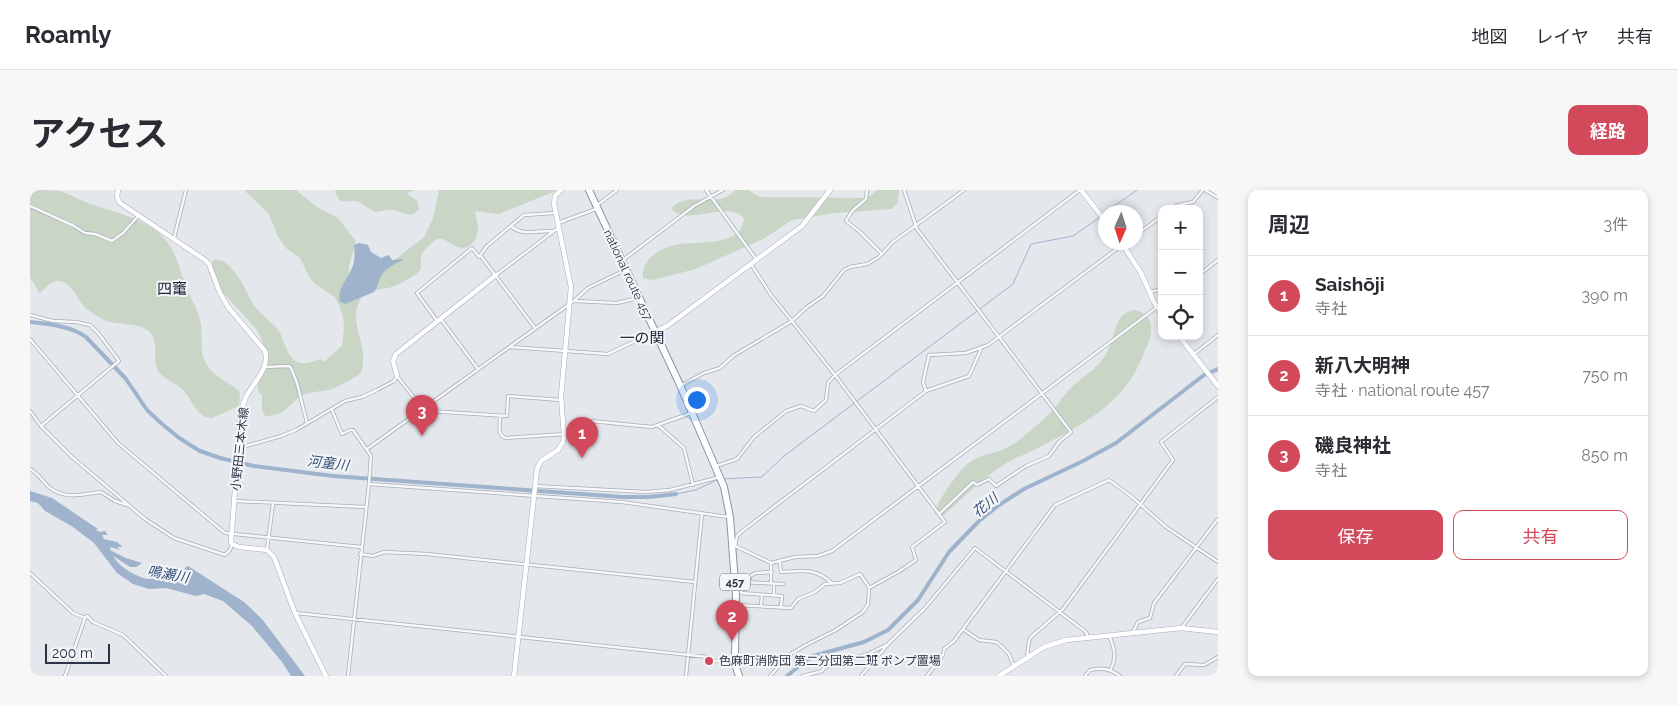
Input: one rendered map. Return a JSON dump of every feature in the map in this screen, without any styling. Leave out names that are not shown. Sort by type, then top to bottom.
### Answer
[{"type":"highway","name":"national route 457","points":[[589,190],[721,476],[730,517],[738,587],[735,662],[739,676]]},
{"type":"street","points":[[118,190],[118,201],[208,262],[216,286],[228,307],[264,348],[266,356],[264,367],[289,366],[291,368],[300,390],[307,424]]},
{"type":"street","points":[[174,238],[186,190]]},
{"type":"street","points":[[514,676],[539,463],[558,450],[563,442],[564,435],[562,400],[565,351],[572,301],[570,281],[555,212],[554,200],[560,190]]},
{"type":"street","points":[[562,400],[508,396],[507,416],[423,409],[397,376],[393,361],[396,354],[557,227],[596,208],[617,190]]},
{"type":"street","points":[[706,190],[756,259]]},
{"type":"street","points":[[621,261],[694,206],[723,190]]},
{"type":"street","points":[[508,347],[608,354],[667,326],[802,226],[830,190]]},
{"type":"street","points":[[867,190],[866,199],[852,211],[846,221],[860,231],[882,254]]},
{"type":"street","points":[[904,190],[915,226],[1071,432],[1059,442],[1048,456],[1019,470],[996,486],[989,479],[977,485],[973,482],[939,514]]},
{"type":"street","points":[[680,386],[704,373],[720,368],[733,356],[792,321],[823,296],[844,270],[867,264],[882,254],[893,242],[964,190]]},
{"type":"street","points":[[716,466],[737,458],[754,437],[786,411],[801,406],[814,411],[826,400],[828,383],[835,375],[956,282],[1081,190],[1098,212]]},
{"type":"street","points":[[1178,205],[1194,201],[1204,190],[1218,198]]},
{"type":"street","points":[[30,206],[85,233],[96,234],[112,241],[123,233],[139,215]]},
{"type":"street","points":[[478,369],[417,293],[472,248],[478,258],[480,254],[524,214],[555,212]]},
{"type":"street","points":[[1143,230],[1158,219]]},
{"type":"street","points":[[511,226],[529,233],[557,227]]},
{"type":"street","points":[[926,391],[923,382],[929,355],[966,352],[987,346],[1114,250]]},
{"type":"street","points":[[982,347],[970,376],[926,391],[741,532],[737,536],[734,545],[771,564],[791,558],[818,556],[832,550],[1157,307],[1141,272],[1127,250]]},
{"type":"street","points":[[480,254],[535,328]]},
{"type":"street","points":[[1203,272],[1218,260]]},
{"type":"street","points":[[751,264],[772,295],[835,375],[945,522],[912,547],[916,560],[869,588]]},
{"type":"street","points":[[367,449],[588,288],[625,270]]},
{"type":"street","points":[[1150,292],[1158,290]]},
{"type":"street","points":[[572,301],[617,303],[638,298]]},
{"type":"street","points":[[30,316],[53,321],[90,325],[119,361],[42,426]]},
{"type":"street","points":[[1193,354],[1218,334]]},
{"type":"street","points":[[30,339],[118,443],[223,531],[231,534],[361,547]]},
{"type":"street","points":[[1182,340],[1217,385]]},
{"type":"street","name":"小野田三本木線","points":[[232,544],[231,534],[238,467],[241,411],[247,396],[264,367]]},
{"type":"street","points":[[239,448],[281,436],[307,424],[345,401],[362,397],[377,390],[394,381],[397,376]]},
{"type":"street","points":[[1027,658],[1031,637],[1060,612],[1173,460],[1161,442],[1218,397]]},
{"type":"street","points":[[331,410],[341,433],[352,430],[371,456],[348,676]]},
{"type":"street","points":[[30,411],[72,456],[155,526],[174,538],[225,555],[228,554],[232,544],[238,547],[267,550],[275,560],[295,613],[326,676]]},
{"type":"street","points":[[500,416],[500,434],[504,438],[583,433],[591,420],[652,427],[692,412]]},
{"type":"street","points":[[658,425],[684,448],[693,484]]},
{"type":"street","points":[[30,469],[42,477],[50,488],[65,496],[101,492],[115,501],[129,505]]},
{"type":"street","points":[[535,487],[646,492],[670,490],[721,476]]},
{"type":"street","points":[[927,676],[943,655],[944,649],[954,641],[1058,502],[1109,480],[1132,497],[1166,527],[1218,562]]},
{"type":"street","points":[[369,483],[622,502],[730,517]]},
{"type":"street","points":[[235,500],[273,504],[366,507]]},
{"type":"street","points":[[267,550],[273,504]]},
{"type":"street","points":[[686,676],[702,514]]},
{"type":"street","points":[[1132,633],[1138,622],[1150,618],[1154,604],[1218,519]]},
{"type":"street","points":[[861,676],[889,643],[925,608],[975,548],[1086,632],[1088,637]]},
{"type":"street","points":[[360,554],[373,556],[384,552],[427,554],[695,582]]},
{"type":"street","points":[[780,562],[781,572],[806,570],[816,572],[832,583]]},
{"type":"street","points":[[771,564],[774,595]]},
{"type":"street","points":[[750,583],[750,576],[756,573],[772,572]]},
{"type":"street","points":[[30,573],[71,611],[85,618],[87,616],[93,622],[123,635],[166,676]]},
{"type":"street","points":[[736,605],[792,607],[798,599],[815,592],[825,584],[840,583],[860,574],[869,588],[868,604],[863,612],[836,630],[789,655],[770,676]]},
{"type":"street","points":[[1181,628],[1218,579]]},
{"type":"street","points":[[782,607],[782,596],[741,593],[738,587],[742,582],[784,584]]},
{"type":"street","points":[[761,606],[762,594]]},
{"type":"street","points":[[295,613],[708,657],[713,661],[735,662]]},
{"type":"street","points":[[64,676],[85,618]]},
{"type":"street","points":[[999,676],[1051,643],[1079,637],[1181,628],[1218,632]]},
{"type":"street","points":[[963,629],[979,640],[996,642],[1009,654],[1014,667]]},
{"type":"street","points":[[1109,635],[1115,654],[1111,669]]},
{"type":"street","points":[[803,676],[822,671],[836,663],[868,654],[889,643]]},
{"type":"street","points":[[1176,676],[1185,664],[1204,665],[1218,657]]},
{"type":"street","points":[[823,669],[825,676]]},
{"type":"street","points":[[1085,676],[1090,670],[1111,669],[1120,676]]},
{"type":"green space","points":[[30,190],[64,192],[85,202],[136,219],[153,229],[166,240],[179,265],[198,313],[201,323],[204,359],[214,373],[239,391],[239,406],[212,418],[202,415],[183,390],[159,373],[156,365],[154,339],[148,330],[135,325],[114,323],[102,319],[85,307],[71,287],[64,282],[54,281],[39,293],[30,278]]},
{"type":"green space","points":[[244,190],[296,190],[317,207],[338,218],[355,240],[349,268],[350,277],[374,276],[424,237],[433,219],[439,190],[558,190],[499,214],[475,211],[478,230],[476,238],[471,245],[459,248],[442,239],[437,240],[424,251],[420,270],[416,274],[392,287],[366,293],[358,304],[356,312],[363,355],[363,366],[360,374],[332,389],[305,394],[285,410],[272,416],[265,416],[262,409],[262,394],[258,391],[265,364],[262,340],[258,332],[211,277],[209,270],[215,259],[223,261],[235,272],[256,308],[278,329],[289,354],[297,362],[307,363],[320,359],[324,362],[342,346],[343,316],[335,297],[315,284],[309,277],[300,258],[287,249],[278,237],[269,214]]},
{"type":"green space","points":[[335,190],[415,190],[407,193],[417,201],[419,209],[413,214],[390,210],[375,212],[357,201],[342,201],[337,196]]},
{"type":"green space","points":[[735,190],[748,190],[759,197],[864,198],[877,190],[899,190],[898,202],[892,209],[835,213],[792,220],[765,238],[696,269],[653,280],[643,278],[647,262],[653,255],[663,249],[680,244],[715,241],[734,235],[741,228],[744,218],[737,213],[728,211],[689,215],[680,214],[672,210],[673,206],[681,202],[698,199],[722,199],[729,196]]},
{"type":"green space","points":[[1134,310],[1141,312],[1149,319],[1151,326],[1150,337],[1135,372],[1125,388],[1098,413],[1083,423],[1000,467],[945,514],[941,516],[935,514],[944,494],[955,478],[970,462],[1006,448],[1021,438],[1049,415],[1070,389],[1100,363],[1110,346],[1122,316]]},
{"type":"water","points":[[359,243],[368,245],[371,252],[381,258],[389,255],[392,260],[403,260],[383,273],[374,292],[345,304],[340,302],[340,293],[353,265],[354,245]]},
{"type":"water","name":"鳴瀬川","points":[[30,491],[52,498],[98,529],[96,530],[100,532],[105,531],[108,535],[102,535],[104,539],[117,542],[123,547],[117,547],[120,550],[111,547],[110,550],[142,563],[136,567],[130,567],[113,556],[119,564],[133,574],[148,579],[160,574],[182,570],[188,566],[244,602],[262,619],[305,676],[291,676],[282,662],[252,626],[223,601],[204,594],[196,596],[166,588],[149,589],[133,584],[117,573],[94,543],[73,527],[45,511],[38,503],[30,501]]},
{"type":"waterway","points":[[1116,205],[1137,190]]},
{"type":"waterway","points":[[722,479],[761,477],[764,475],[784,456],[1013,284],[1031,244],[1073,236],[1098,219]]},
{"type":"waterway","name":"河童川","points":[[30,322],[66,328],[86,337],[126,379],[147,410],[162,424],[200,451],[220,458],[254,466],[333,476],[623,497],[676,494]]},
{"type":"waterway","name":"花川","points":[[787,676],[813,656],[864,642],[888,630],[918,600],[949,552],[979,521],[999,505],[1024,489],[1116,443],[1204,375],[1218,369]]},
{"type":"waterway","points":[[676,494],[696,490],[719,479]]},
{"type":"place","name":"磯良神社","points":[[422,436]]},
{"type":"place","name":"Saishōji","points":[[582,458]]},
{"type":"place","name":"新八大明神","points":[[732,641]]},
{"type":"place","name":"色麻町消防団 第二分団第二班 ポンプ置場","points":[[709,661]]},
{"type":"district","name":"四竃","points":[[172,289]]},
{"type":"district","name":"一の関","points":[[642,338]]}]
